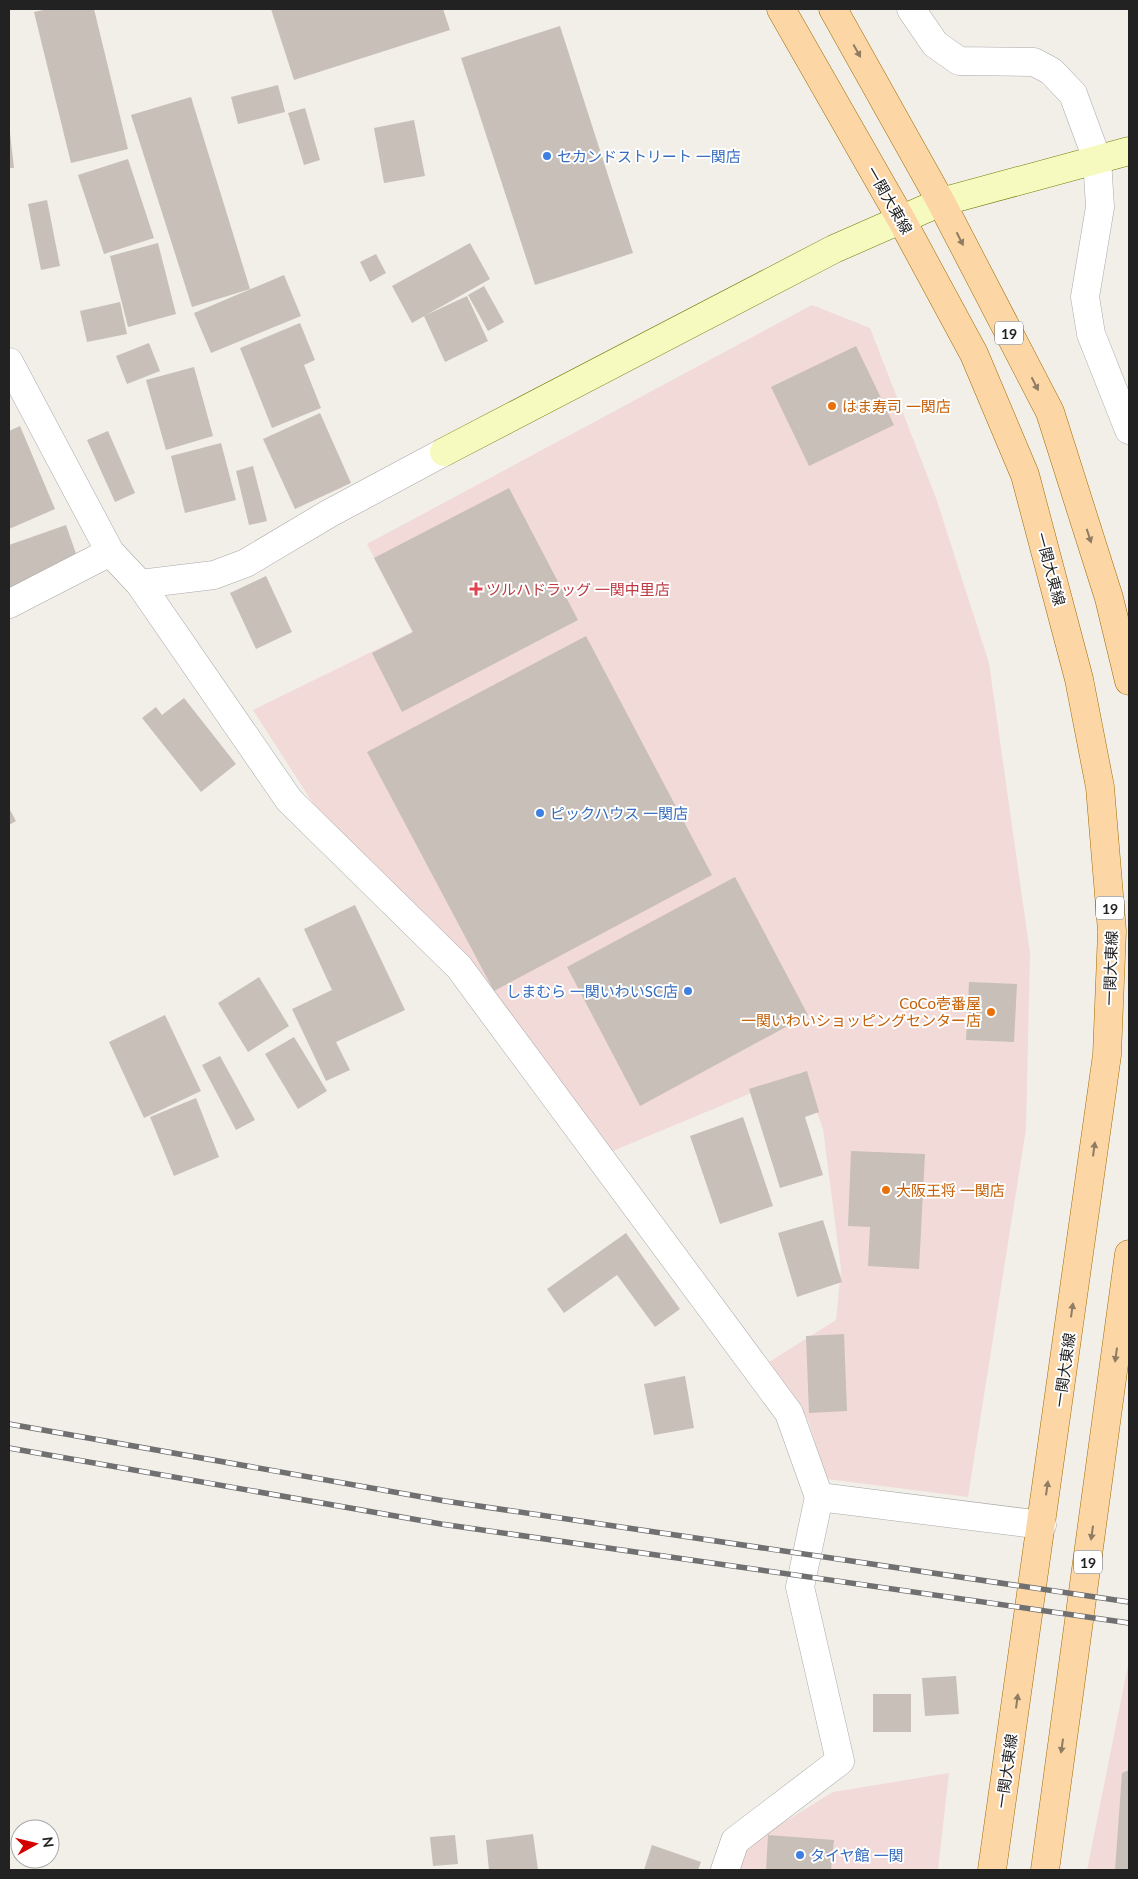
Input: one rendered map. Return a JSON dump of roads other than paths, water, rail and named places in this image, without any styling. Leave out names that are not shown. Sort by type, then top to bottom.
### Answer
[{"type":"main road","name":"一関大東線","points":[[781,9],[901,220],[974,354],[1024,475],[1080,679],[1100,787],[1112,931],[1107,1055],[992,1870]]},
{"type":"main road","name":"19","points":[[833,9],[941,202],[1050,412],[1109,598],[1129,681]]},
{"type":"main road","name":"19","points":[[1045,1870],[1129,1254]]},
{"type":"street","points":[[911,9],[936,44],[959,61],[1034,62],[1051,71],[1072,94],[1097,159],[1100,207],[1085,297],[1091,334],[1129,430]]},
{"type":"street","points":[[140,584],[214,575],[246,563],[330,513],[444,452],[826,253],[941,202],[1129,152]]},
{"type":"street","points":[[9,362],[110,552],[140,584],[288,800],[459,967],[580,1133],[784,1404],[795,1426],[819,1497],[800,1587],[840,1762],[735,1841],[725,1870]]},
{"type":"street","points":[[9,604],[110,552]]},
{"type":"street","points":[[819,1497],[1042,1525]]},
{"type":"railway","points":[[9,1424],[445,1501],[1129,1602]]},
{"type":"railway","points":[[9,1448],[441,1524],[1129,1623]]},
{"type":"place","name":"セカンドストリート 一関店","points":[[547,156]]},
{"type":"place","name":"はま寿司 一関店","points":[[832,406]]},
{"type":"place","name":"ツルハドラッグ 一関中里店","points":[[476,589]]},
{"type":"place","name":"ピックハウス 一関店","points":[[540,813]]},
{"type":"place","name":"しまむら 一関いわいSC店","points":[[688,991]]},
{"type":"place","name":"CoCo壱番屋 一関いわいショッピングセンター店","points":[[991,1012]]},
{"type":"place","name":"大阪王将 一関店","points":[[886,1190]]},
{"type":"place","name":"タイヤ館 一関","points":[[800,1855]]}]
